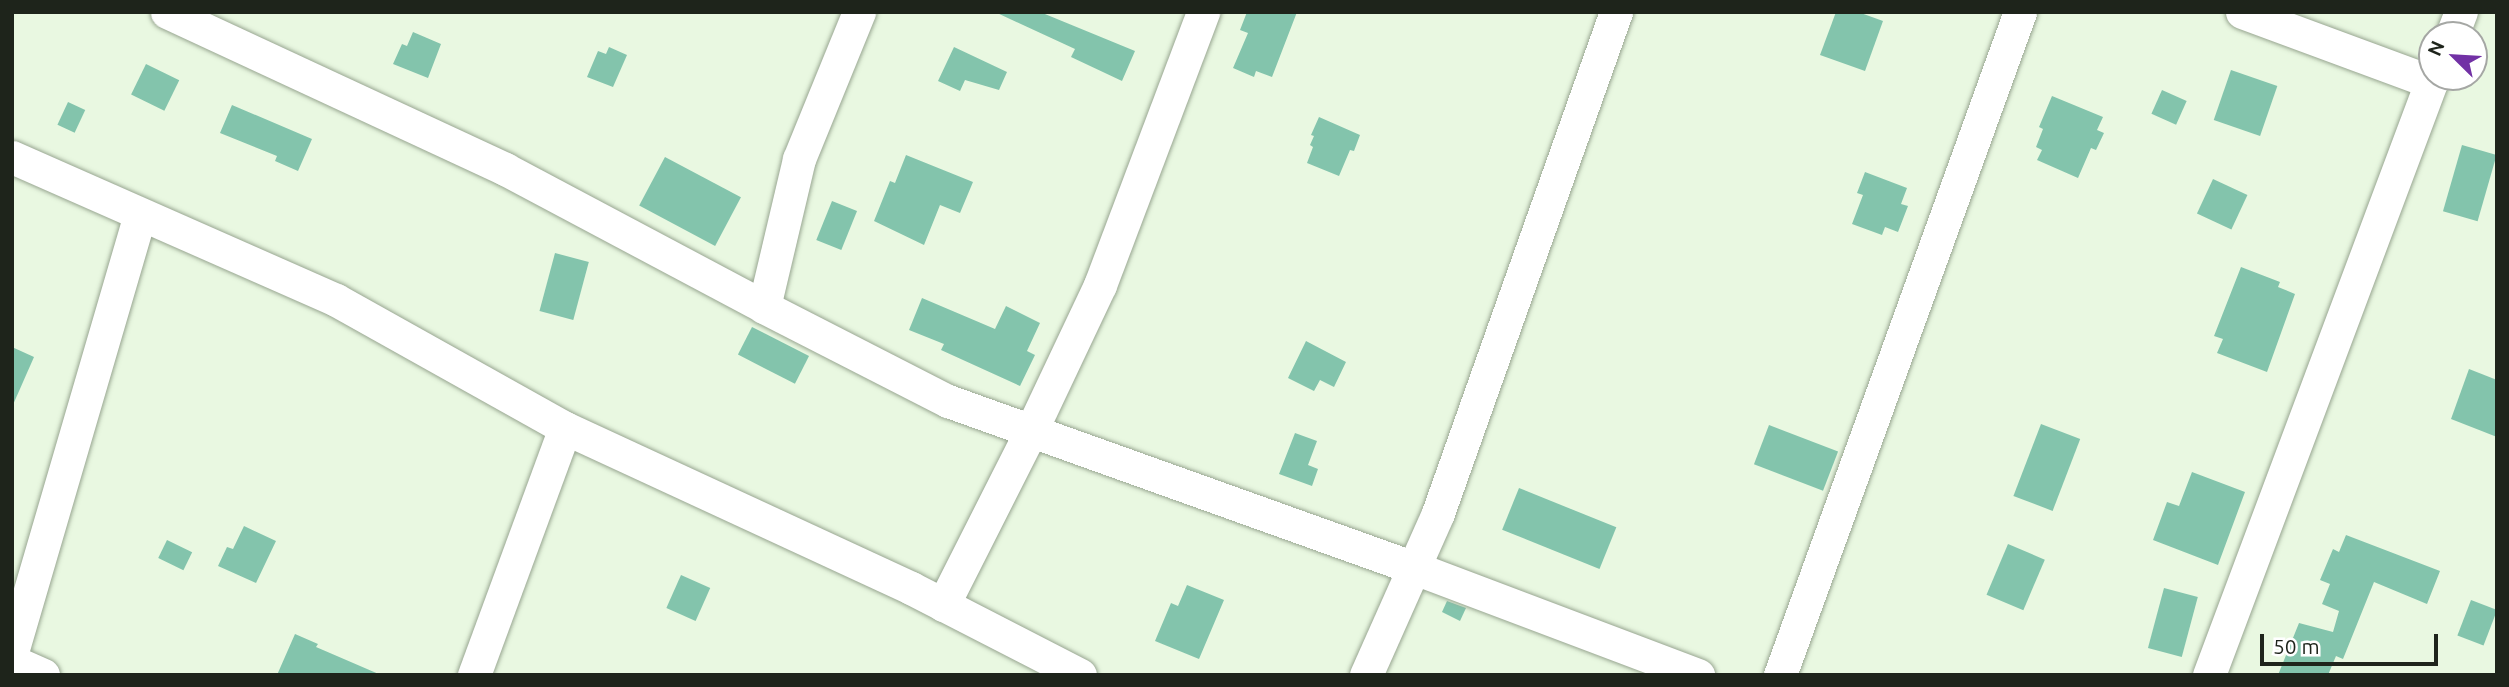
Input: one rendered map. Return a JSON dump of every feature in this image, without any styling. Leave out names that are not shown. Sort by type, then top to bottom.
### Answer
[{"type":"street","points":[[167,12],[505,169],[948,401],[1412,567],[1698,675]]},
{"type":"street","points":[[764,307],[799,159],[859,12]]},
{"type":"street","points":[[943,604],[1031,431],[1100,285],[1203,12]]},
{"type":"street","points":[[1366,675],[1437,513],[1616,12]]},
{"type":"street","points":[[1780,675],[2020,12]]},
{"type":"street","points":[[2242,12],[2418,75]]},
{"type":"street","points":[[2209,675],[2428,91]]},
{"type":"street","points":[[12,157],[336,300],[565,428],[943,604],[1080,675]]},
{"type":"street","points":[[12,652],[140,214]]},
{"type":"street","points":[[474,675],[565,428]]},
{"type":"street","points":[[12,661],[43,675]]},
{"type":"building","points":[[995,12],[1040,12],[1135,51],[1122,81],[1071,57],[1075,49]]},
{"type":"building","points":[[1247,12],[1297,12],[1272,77],[1256,71],[1254,77],[1233,68],[1248,33],[1240,30]]},
{"type":"building","points":[[1836,12],[1858,12],[1883,21],[1865,71],[1820,55]]},
{"type":"building","points":[[413,32],[441,44],[428,78],[393,64],[402,44],[407,46]]},
{"type":"building","points":[[609,47],[627,55],[613,87],[587,77],[598,51],[606,54]]},
{"type":"building","points":[[954,47],[1007,72],[999,90],[965,80],[960,91],[938,81]]},
{"type":"building","points":[[146,64],[179,80],[164,111],[131,95]]},
{"type":"building","points":[[2231,70],[2277,86],[2260,136],[2214,120]]},
{"type":"building","points":[[2162,90],[2187,101],[2176,125],[2151,114]]},
{"type":"building","points":[[2052,96],[2103,117],[2097,130],[2104,133],[2096,150],[2091,148],[2078,178],[2037,160],[2042,150],[2036,147],[2043,129],[2039,127]]},
{"type":"building","points":[[68,102],[85,110],[75,133],[57,125]]},
{"type":"building","points":[[232,105],[312,139],[298,171],[275,161],[277,156],[220,133]]},
{"type":"building","points":[[1319,117],[1360,135],[1339,176],[1307,163],[1313,147],[1310,145],[1314,136],[1311,135]]},
{"type":"building","points":[[2462,145],[2497,155],[2478,221],[2443,211]]},
{"type":"building","points":[[906,155],[973,182],[960,213],[940,205],[924,245],[874,221],[890,181],[895,183]]},
{"type":"building","points":[[665,157],[741,197],[715,246],[639,206]]},
{"type":"building","points":[[1865,172],[1907,188],[1901,204],[1908,206],[1898,232],[1885,227],[1882,235],[1852,224],[1863,195],[1857,193]]},
{"type":"building","points":[[2213,179],[2247,195],[2231,229],[2197,213]]},
{"type":"building","points":[[832,201],[857,211],[841,250],[816,240]]},
{"type":"building","points":[[555,253],[589,262],[573,320],[539,311]]},
{"type":"building","points":[[2241,267],[2280,282],[2278,287],[2295,294],[2267,372],[2217,353],[2223,339],[2214,336]]},
{"type":"building","points":[[922,298],[995,329],[1006,306],[1040,323],[1027,351],[1035,355],[1020,386],[941,350],[944,344],[909,330]]},
{"type":"building","points":[[752,327],[809,356],[795,384],[738,355]]},
{"type":"building","points":[[1306,341],[1346,362],[1334,387],[1320,380],[1314,391],[1288,378]]},
{"type":"building","points":[[12,347],[34,357],[12,407]]},
{"type":"building","points":[[2469,369],[2497,380],[2497,437],[2451,419]]},
{"type":"building","points":[[2041,424],[2080,439],[2053,511],[2013,496]]},
{"type":"building","points":[[1769,425],[1838,452],[1823,491],[1754,464]]},
{"type":"building","points":[[1295,433],[1317,441],[1308,465],[1318,469],[1312,486],[1279,474]]},
{"type":"building","points":[[2192,472],[2245,492],[2218,565],[2153,540],[2167,502],[2179,506]]},
{"type":"building","points":[[1519,488],[1616,527],[1599,569],[1502,530]]},
{"type":"building","points":[[244,526],[276,541],[256,583],[218,566],[227,547],[233,549]]},
{"type":"building","points":[[2346,535],[2440,571],[2427,604],[2374,582],[2343,659],[2336,656],[2328,675],[2278,675],[2299,623],[2333,632],[2339,611],[2322,604],[2330,584],[2320,580],[2333,549],[2339,552]]},
{"type":"building","points":[[167,540],[192,552],[183,570],[158,558]]},
{"type":"building","points":[[2008,544],[2045,560],[2023,610],[1987,595]]},
{"type":"building","points":[[681,575],[710,588],[696,621],[666,608]]},
{"type":"building","points":[[1187,585],[1224,600],[1199,659],[1155,641],[1171,603],[1178,606]]},
{"type":"building","points":[[2164,588],[2198,597],[2182,657],[2148,648]]},
{"type":"building","points":[[2471,600],[2497,610],[2484,646],[2457,635]]},
{"type":"building","points":[[1447,601],[1466,608],[1460,621],[1442,612]]},
{"type":"building","points":[[295,634],[318,644],[316,647],[381,675],[277,675]]}]
